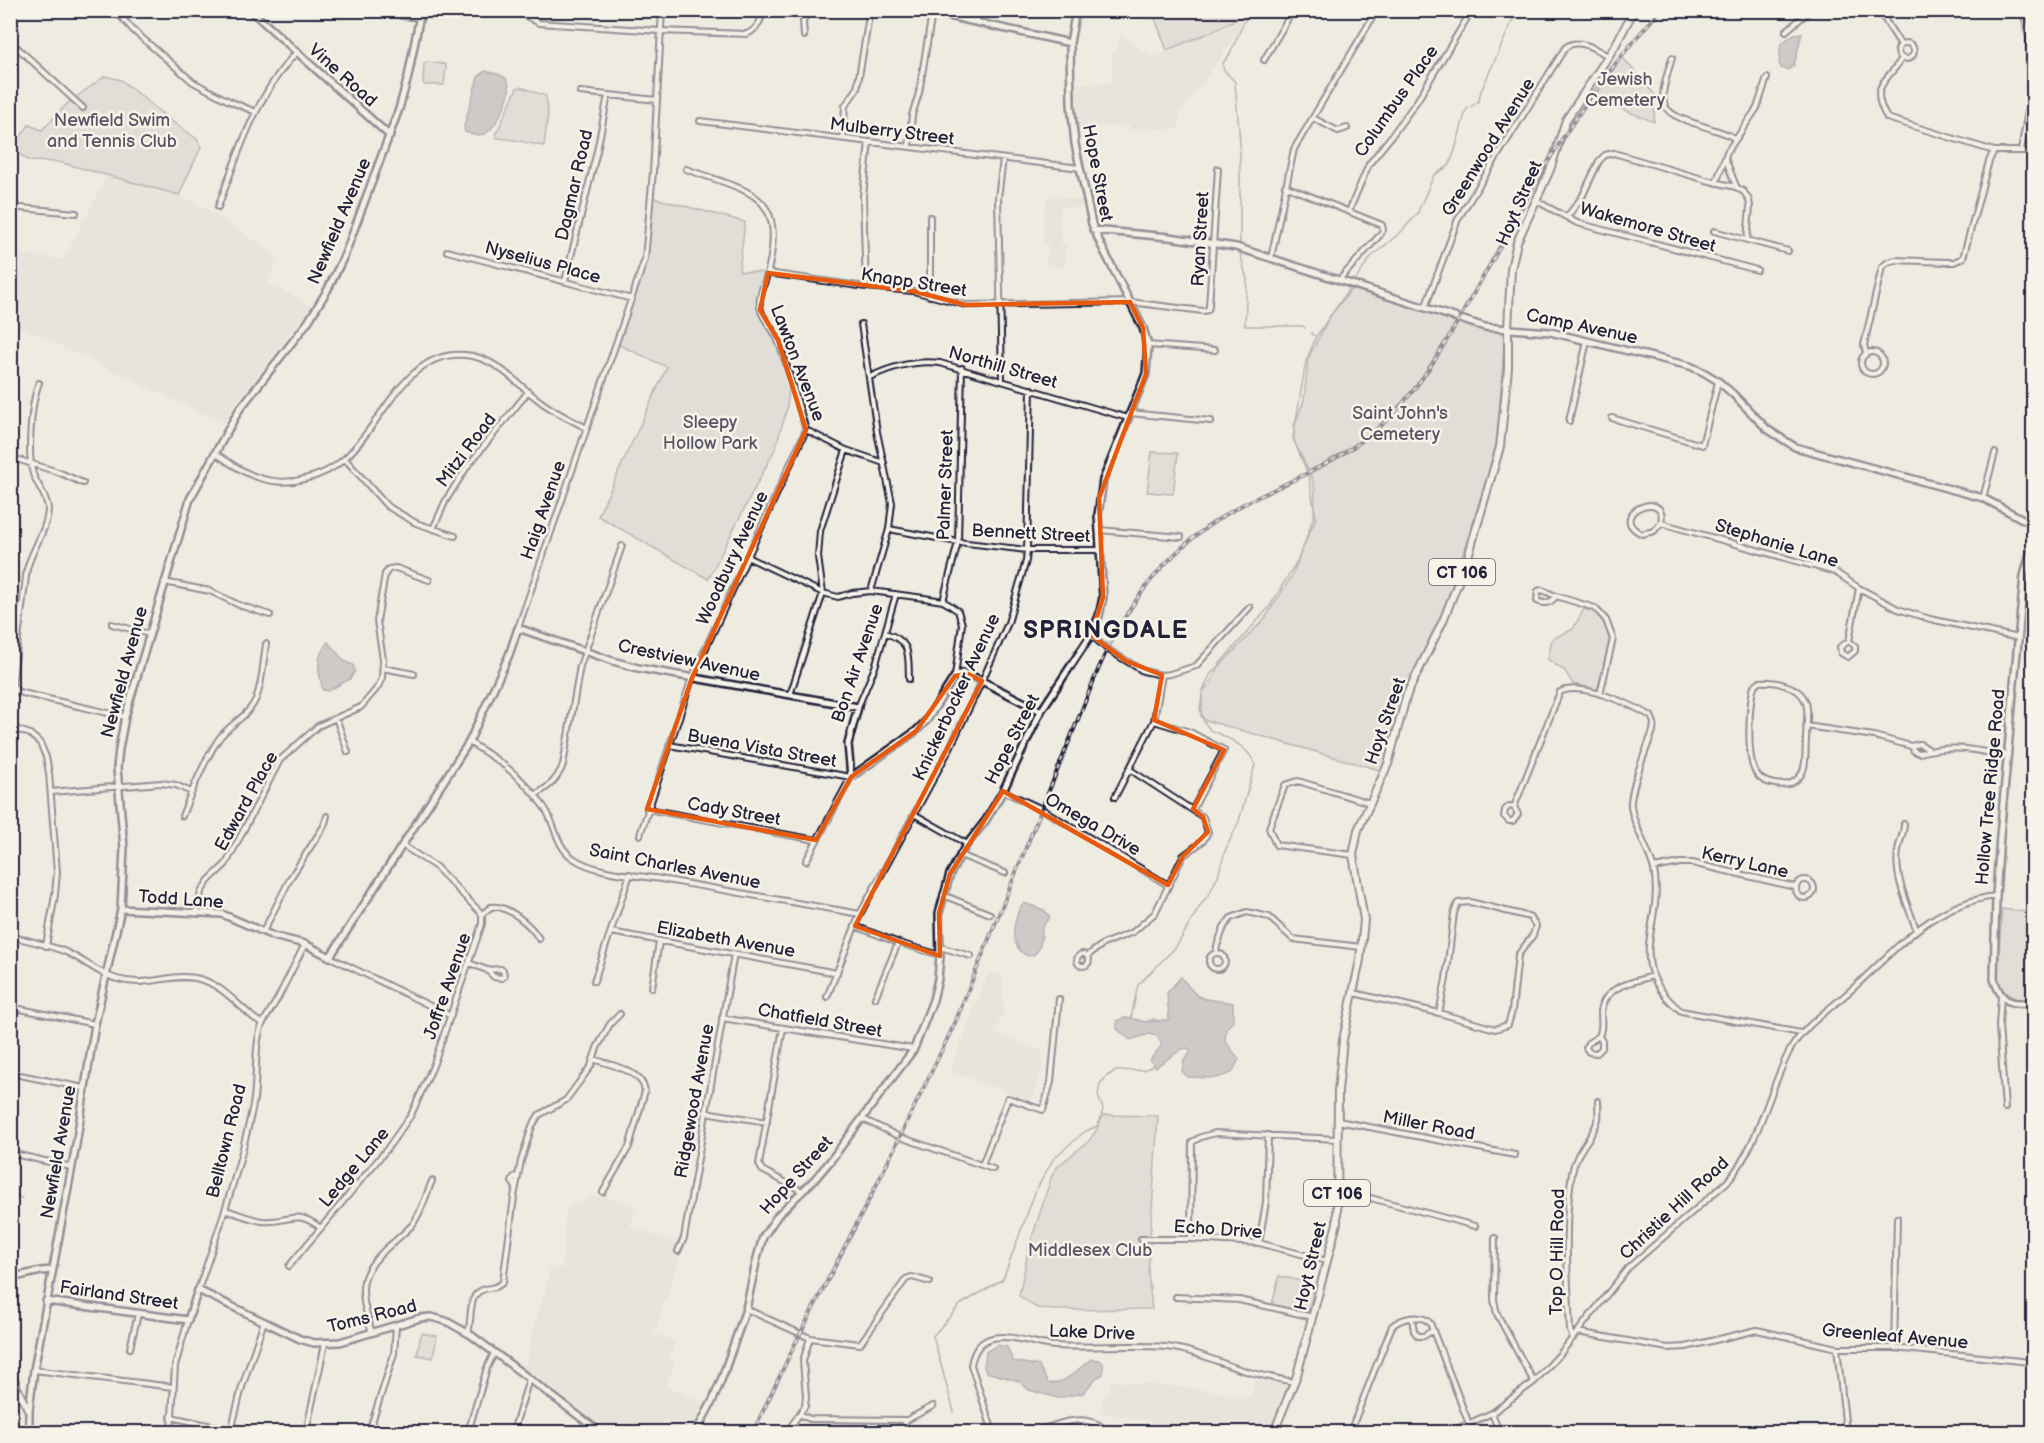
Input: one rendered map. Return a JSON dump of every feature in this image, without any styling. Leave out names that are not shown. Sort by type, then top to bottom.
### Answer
[{"type":"main road","name":"Hoyt Street","points":[[1274,1432],[1294,1383],[1337,1223],[1338,1091],[1343,1038],[1354,993],[1364,920],[1353,855],[1358,830],[1388,764],[1407,694],[1443,621],[1473,539],[1500,447],[1507,378],[1514,251],[1521,230],[1553,165],[1566,120],[1608,56],[1634,10]]},
{"type":"street","points":[[115,10],[134,30],[193,82],[256,112]]},
{"type":"street","name":"Vine Road","points":[[250,10],[390,136]]},
{"type":"street","points":[[384,10],[402,16],[420,18]]},
{"type":"street","name":"Newfield Avenue","points":[[29,1432],[34,1370],[46,1301],[105,975],[121,909],[124,848],[118,786],[119,749],[125,717],[190,499],[214,452],[244,404],[308,322],[345,254],[390,136],[408,78],[421,10]]},
{"type":"street","name":"Haig Avenue","points":[[330,957],[469,742],[509,655],[642,273],[648,248],[662,10]]},
{"type":"street","points":[[518,11],[539,23],[747,34],[756,30],[763,10]]},
{"type":"street","points":[[804,36],[803,21],[809,10]]},
{"type":"street","points":[[843,138],[845,106],[857,89],[870,10]]},
{"type":"street","points":[[921,10],[1070,43]]},
{"type":"street","points":[[976,23],[978,10]]},
{"type":"street","name":"Hope Street","points":[[696,1432],[718,1390],[746,1309],[763,1237],[778,1215],[824,1169],[914,1049],[933,1000],[940,956],[939,913],[942,895],[959,855],[986,820],[1003,791],[1041,711],[1091,635],[1100,616],[1103,597],[1099,498],[1103,480],[1146,374],[1148,345],[1143,328],[1093,230],[1080,168],[1071,104],[1070,43],[1076,10]]},
{"type":"street","points":[[1264,60],[1293,10]]},
{"type":"street","points":[[1271,258],[1294,149],[1377,10]]},
{"type":"street","name":"Columbus Place","points":[[1349,211],[1369,164],[1417,101],[1472,10]]},
{"type":"street","points":[[1786,32],[1811,10]]},
{"type":"street","points":[[1875,10],[1885,20],[1901,45]]},
{"type":"street","points":[[2021,150],[2030,100],[2029,38],[2023,10]]},
{"type":"street","points":[[909,147],[912,115],[919,93],[932,13]]},
{"type":"street","points":[[10,41],[83,108]]},
{"type":"street","name":"Greenwood Avenue","points":[[1425,308],[1458,219],[1563,51],[1575,43],[1608,56]]},
{"type":"street","points":[[1902,58],[1898,51],[1901,45],[1911,44],[1915,51],[1910,58],[1902,58],[1882,81],[1879,105],[1887,118],[1994,151],[2034,151]]},
{"type":"street","points":[[218,207],[256,112],[278,73],[296,53]]},
{"type":"street","points":[[1672,58],[1662,92],[1665,107],[1677,118],[1728,134],[1735,139]]},
{"type":"street","points":[[1716,183],[1735,139],[1757,108],[1767,78]]},
{"type":"street","points":[[580,92],[657,100]]},
{"type":"street","name":"Dagmar Road","points":[[565,281],[597,151],[608,95]]},
{"type":"street","points":[[1312,118],[1338,131],[1347,128]]},
{"type":"street","name":"Mulberry Street","points":[[700,121],[1080,168]]},
{"type":"street","points":[[866,287],[863,196],[869,142]]},
{"type":"street","points":[[1866,353],[1876,352],[1881,357],[1883,363],[1878,372],[1868,373],[1860,363],[1866,353],[1864,345],[1882,267],[1895,260],[1954,262],[1963,258],[1989,161],[1994,151]]},
{"type":"street","points":[[1567,217],[1582,197],[1599,161],[1609,153],[1619,154],[1736,187],[1744,192],[1749,200],[1747,240]]},
{"type":"street","points":[[1725,158],[1736,187]]},
{"type":"street","points":[[1002,380],[998,198],[1003,159]]},
{"type":"street","name":"Lawton Avenue","points":[[686,169],[748,193],[767,208],[773,232],[768,273],[762,288],[760,310],[778,340],[806,430],[846,450],[884,463]]},
{"type":"street","name":"Ryan Street","points":[[1208,310],[1218,169]]},
{"type":"street","points":[[1285,186],[1377,222],[1384,227],[1380,235],[1340,279]]},
{"type":"street","name":"Wakemore Street","points":[[1536,200],[1583,225],[1757,270]]},
{"type":"street","points":[[10,207],[76,213]]},
{"type":"street","points":[[930,217],[930,296]]},
{"type":"street","name":"Camp Avenue","points":[[1093,230],[1213,243],[1340,279],[1485,327],[1550,332],[1690,366],[1718,381],[1767,429],[1795,447],[1983,498],[2034,525]]},
{"type":"street","points":[[1714,231],[1788,251]]},
{"type":"street","name":"Nyselius Place","points":[[447,251],[632,299]]},
{"type":"street","name":"Knapp Street","points":[[768,273],[866,287],[913,291],[966,306],[1130,302],[1208,310]]},
{"type":"street","points":[[861,324],[877,432],[892,503],[889,529],[872,591]]},
{"type":"street","points":[[1569,421],[1587,340]]},
{"type":"street","points":[[1148,345],[1215,350]]},
{"type":"street","points":[[214,452],[252,476],[281,482],[298,481],[324,473],[345,459],[417,369],[437,358],[457,354],[482,358],[499,368],[553,410],[587,428]]},
{"type":"street","name":"Northill Street","points":[[870,377],[897,366],[918,362],[940,363],[1129,416],[1211,421]]},
{"type":"street","name":"Palmer Street","points":[[943,601],[958,542],[962,368]]},
{"type":"street","points":[[1612,418],[1702,445],[1718,381]]},
{"type":"street","points":[[39,383],[33,401],[31,463],[33,474],[48,508],[27,568],[12,685],[15,691],[125,717]]},
{"type":"street","name":"Knickerbocker Avenue","points":[[827,997],[860,914],[982,681],[1008,623],[1026,561],[1031,388]]},
{"type":"street","name":"Mitzi Road","points":[[433,529],[446,500],[466,467],[528,392]]},
{"type":"street","name":"Woodbury Avenue","points":[[640,835],[692,678],[806,430]]},
{"type":"street","points":[[790,695],[823,594],[818,557],[820,531],[846,450]]},
{"type":"street","points":[[1983,498],[1995,453]]},
{"type":"street","points":[[10,457],[73,477],[83,483]]},
{"type":"street","points":[[345,459],[387,506],[416,523],[455,536]]},
{"type":"street","name":"Stephanie Lane","points":[[1643,505],[1650,505],[1660,512],[1661,524],[1650,533],[1642,534],[1633,527],[1631,520],[1635,510],[1643,505]]},
{"type":"street","name":"Stephanie Lane","points":[[1661,524],[1834,572],[1898,609],[1930,620],[2019,638]]},
{"type":"street","name":"Bennett Street","points":[[889,529],[958,542],[1027,550],[1100,550]]},
{"type":"street","points":[[1099,530],[1181,537]]},
{"type":"street","points":[[535,795],[554,782],[563,765],[584,651],[622,546]]},
{"type":"street","name":"Hollow Tree Ridge Road","points":[[2001,996],[1994,979],[1996,896],[2024,576],[2034,547]]},
{"type":"street","points":[[747,557],[823,594],[838,597],[872,591],[943,601],[958,611],[962,624],[955,676],[927,720],[916,731],[851,777],[806,861]]},
{"type":"street","name":"Edward Place","points":[[197,912],[201,892],[209,880],[226,864],[280,760],[310,732],[367,703],[378,687],[383,668],[383,652],[377,621],[385,574],[389,569],[396,568],[429,580]]},
{"type":"street","points":[[164,582],[201,588],[270,615]]},
{"type":"street","points":[[1849,641],[1856,649],[1854,654],[1848,657],[1841,653],[1840,647],[1849,641],[1859,588]]},
{"type":"street","points":[[1556,596],[1547,603],[1537,601],[1538,591],[1542,590],[1595,609],[1606,620],[1613,639],[1600,694]]},
{"type":"street","name":"Bon Air Avenue","points":[[851,777],[849,732],[875,667],[896,594]]},
{"type":"street","points":[[1091,635],[1107,649],[1143,671],[1162,675],[1196,666],[1250,607]]},
{"type":"street","points":[[112,624],[149,634]]},
{"type":"street","name":"Crestview Avenue","points":[[518,627],[639,668],[858,707]]},
{"type":"street","points":[[885,633],[904,642],[908,655],[909,679]]},
{"type":"street","points":[[10,639],[17,640]]},
{"type":"street","points":[[182,816],[191,792],[219,740],[244,716],[256,699],[262,678],[266,644]]},
{"type":"street","points":[[383,668],[414,674]]},
{"type":"street","points":[[955,676],[962,673],[968,674],[1041,711]]},
{"type":"street","points":[[1115,797],[1154,721],[1162,675]]},
{"type":"street","points":[[1759,682],[1767,682],[1789,686],[1799,692],[1807,707],[1806,726],[1805,764],[1802,774],[1795,782],[1786,785],[1768,783],[1760,779],[1754,771],[1750,739],[1754,686],[1759,682]]},
{"type":"street","points":[[1514,807],[1560,692],[1568,688],[1600,694],[1651,716],[1654,723],[1631,801],[1631,809],[1654,868],[1656,880],[1648,950],[1653,976],[1661,991],[1681,1011],[1801,1033]]},
{"type":"street","points":[[336,718],[348,752]]},
{"type":"street","points":[[1154,721],[1190,732],[1224,750],[1193,809]]},
{"type":"street","points":[[1806,726],[1874,736],[1911,746],[1920,744],[1928,749]]},
{"type":"street","points":[[10,727],[24,731],[35,739],[43,748],[46,757],[57,872],[56,895],[46,946]]},
{"type":"street","name":"Saint Charles Avenue","points":[[469,742],[509,768],[535,795],[553,822],[559,843],[565,852],[582,864],[860,914]]},
{"type":"street","name":"Buena Vista Street","points":[[669,745],[851,777]]},
{"type":"street","points":[[1911,746],[1916,753],[1928,749],[1962,747],[2008,756]]},
{"type":"street","points":[[1088,956],[1102,944],[1133,932],[1154,914],[1183,856],[1203,841],[1208,832],[1203,817],[1193,809],[1129,769]]},
{"type":"street","points":[[1353,855],[1276,845],[1269,828],[1285,785],[1298,781],[1370,803]]},
{"type":"street","points":[[51,792],[168,783],[191,792]]},
{"type":"street","name":"Omega Drive","points":[[1003,791],[1042,809],[1168,885]]},
{"type":"street","name":"Cady Street","points":[[647,809],[816,840]]},
{"type":"street","points":[[914,814],[967,844]]},
{"type":"street","points":[[263,932],[291,876],[324,826],[327,816]]},
{"type":"street","points":[[1904,824],[1904,836],[1898,851],[1898,865],[1905,897],[1916,929]]},
{"type":"street","name":"Joffre Avenue","points":[[402,845],[436,867],[482,914],[482,924],[469,963],[427,1084],[420,1098]]},
{"type":"street","points":[[959,855],[1005,873]]},
{"type":"street","name":"Kerry Lane","points":[[1654,868],[1692,863],[1795,887]]},
{"type":"street","points":[[594,981],[630,874]]},
{"type":"street","name":"Kerry Lane","points":[[1806,880],[1812,884],[1814,891],[1810,897],[1803,898],[1797,894],[1795,887],[1799,881],[1806,880]]},
{"type":"street","points":[[942,895],[990,914]]},
{"type":"street","name":"Christie Hill Road","points":[[1450,1432],[1492,1413],[1534,1382],[1573,1338],[1628,1268],[1727,1182],[1739,1168],[1750,1149],[1790,1051],[1801,1033],[1916,929],[1971,901],[1996,896]]},
{"type":"street","points":[[1354,993],[1495,1029],[1508,1025],[1512,1011],[1518,955],[1533,935],[1536,926],[1530,917],[1470,902],[1458,903],[1439,1013]]},
{"type":"street","points":[[482,914],[491,907],[504,908],[532,928],[539,939]]},
{"type":"street","name":"Todd Lane","points":[[121,909],[222,914],[273,936],[305,944],[330,957]]},
{"type":"street","points":[[1216,953],[1222,955],[1225,960],[1223,966],[1217,969],[1211,966],[1209,961],[1216,953],[1224,927],[1231,918],[1247,912],[1269,917],[1293,939],[1361,947]]},
{"type":"street","points":[[855,926],[940,956]]},
{"type":"street","name":"Elizabeth Avenue","points":[[611,932],[837,972]]},
{"type":"street","points":[[10,936],[65,952],[105,975],[138,983],[179,977],[202,980],[215,986],[263,1023],[305,944]]},
{"type":"street","points":[[652,988],[658,941]]},
{"type":"street","points":[[875,998],[898,943]]},
{"type":"street","points":[[940,947],[971,956]]},
{"type":"street","name":"Ridgewood Avenue","points":[[678,1251],[684,1238],[734,954]]},
{"type":"street","points":[[330,957],[451,1016]]},
{"type":"street","points":[[469,963],[487,970]]},
{"type":"street","points":[[1599,1036],[1602,1041],[1601,1050],[1595,1054],[1589,1052],[1586,1048],[1587,1043],[1599,1036],[1602,1027],[1602,1002],[1607,995],[1624,985],[1653,976]]},
{"type":"street","points":[[2001,996],[2017,1004],[2034,1003]]},
{"type":"street","points":[[2001,996],[1999,1026],[2005,1108]]},
{"type":"street","points":[[982,1165],[1008,1098],[1043,1110],[1051,1082],[1059,999]]},
{"type":"street","points":[[10,1007],[96,1024]]},
{"type":"street","points":[[468,1333],[474,1296],[479,1291],[499,1287],[503,1282],[518,1175],[535,1120],[544,1112],[567,1100],[587,1073],[610,1024],[620,1014]]},
{"type":"street","name":"Chatfield Street","points":[[722,1017],[914,1049]]},
{"type":"street","name":"Belltown Road","points":[[171,1432],[176,1358],[225,1210],[254,1102],[259,1035],[263,1023]]},
{"type":"street","points":[[783,1028],[759,1162],[760,1168],[802,1192]]},
{"type":"street","points":[[593,1059],[636,1075],[645,1091],[629,1147],[603,1192]]},
{"type":"street","points":[[10,1073],[84,1088]]},
{"type":"street","name":"Ledge Lane","points":[[225,1210],[261,1221],[290,1217],[302,1218],[312,1221],[321,1228],[402,1130],[420,1098]]},
{"type":"street","name":"Top O Hill Road","points":[[1573,1338],[1569,1319],[1568,1202],[1576,1157],[1594,1128],[1598,1118],[1599,1101]]},
{"type":"street","points":[[705,1112],[767,1122]]},
{"type":"street","points":[[863,1119],[900,1137],[993,1169]]},
{"type":"street","name":"Miller Road","points":[[1338,1121],[1515,1155]]},
{"type":"street","points":[[1191,1239],[1192,1142],[1215,1132],[1337,1139]]},
{"type":"street","points":[[1259,1243],[1266,1202],[1268,1135]]},
{"type":"street","points":[[10,1153],[71,1167]]},
{"type":"street","points":[[372,1333],[363,1299],[365,1275],[372,1262],[413,1224],[432,1181]]},
{"type":"street","points":[[1337,1189],[1475,1226]]},
{"type":"street","points":[[1894,1348],[1897,1218]]},
{"type":"street","points":[[289,1266],[321,1228]]},
{"type":"street","points":[[1495,1238],[1494,1288],[1497,1314],[1534,1382]]},
{"type":"street","name":"Echo Drive","points":[[1141,1239],[1259,1243],[1328,1261]]},
{"type":"street","points":[[10,1278],[41,1270],[52,1270]]},
{"type":"street","points":[[746,1309],[810,1338],[860,1344],[906,1279],[912,1277],[930,1282]]},
{"type":"street","name":"Toms Road","points":[[198,1290],[307,1342],[325,1344],[431,1317],[446,1321],[468,1333],[600,1432]]},
{"type":"street","points":[[1176,1297],[1239,1300],[1313,1317]]},
{"type":"street","name":"Fairland Street","points":[[46,1301],[188,1320]]},
{"type":"street","points":[[130,1348],[139,1313]]},
{"type":"street","points":[[1350,1432],[1391,1326],[1403,1319],[1427,1319],[1469,1424]]},
{"type":"street","points":[[1412,1319],[1413,1331],[1416,1335],[1424,1336],[1433,1330]]},
{"type":"street","points":[[231,1431],[242,1387],[264,1321]]},
{"type":"street","points":[[369,1432],[394,1354],[396,1326]]},
{"type":"street","name":"Greenleaf Avenue","points":[[1577,1332],[1668,1348],[1686,1347],[1757,1330],[1837,1348],[1894,1348],[2030,1362],[2034,1360]]},
{"type":"street","name":"Lake Drive","points":[[993,1432],[971,1365],[973,1355],[979,1345],[992,1338],[1008,1337],[1053,1346],[1166,1347],[1294,1383]]},
{"type":"street","points":[[787,1432],[805,1406],[803,1360],[810,1338]]},
{"type":"street","points":[[306,1432],[325,1344]]},
{"type":"street","points":[[1837,1348],[1845,1427],[1841,1432]]},
{"type":"street","points":[[468,1432],[487,1368],[494,1353]]},
{"type":"street","points":[[10,1367],[17,1388],[29,1410]]},
{"type":"street","points":[[34,1370],[173,1387]]},
{"type":"street","points":[[513,1432],[529,1379]]},
{"type":"street","points":[[801,1414],[810,1419],[907,1420],[933,1406]]},
{"type":"street","points":[[1492,1413],[1500,1432]]},
{"type":"street","points":[[171,1417],[240,1432]]},
{"type":"street","points":[[900,1432],[907,1420]]},
{"type":"street","points":[[1036,1432],[1052,1425],[1080,1420],[1096,1422],[1107,1432]]},
{"type":"street","points":[[585,1432],[590,1425]]},
{"type":"street","points":[[1845,1427],[1853,1432]]},
{"type":"highlighted area","points":[[768,273],[913,291],[966,305],[1130,302],[1143,328],[1146,374],[1099,498],[1103,597],[1091,635],[1126,661],[1162,675],[1154,720],[1224,750],[1193,809],[1203,817],[1208,832],[1183,856],[1168,885],[1003,791],[950,874],[939,913],[940,956],[855,926],[982,681],[968,674],[955,676],[916,731],[851,777],[816,840],[647,809],[692,678],[806,430],[778,340],[760,310]]},
{"type":"shaded area","points":[[1252,11],[1182,110],[1179,116],[1179,129],[1130,130],[1129,126],[1078,128],[1075,84],[1113,82],[1111,53],[1118,48],[1120,33],[1152,57],[1211,32]]},
{"type":"shaded area","points":[[1802,33],[1794,65],[1788,70],[1781,68],[1779,63],[1781,44],[1794,34]]},
{"type":"shaded area","points":[[485,71],[506,78],[509,92],[505,106],[488,132],[479,135],[472,134],[465,132],[464,126],[478,77]]},
{"type":"shaded area","points":[[107,176],[179,195],[213,212],[279,257],[268,282],[312,306],[237,402],[224,424],[16,325],[11,337],[11,252],[63,260]]},
{"type":"shaded area","points":[[1047,196],[1082,200],[1081,208],[1061,207],[1059,229],[1062,230],[1061,243],[1066,244],[1064,268],[1046,266],[1048,245],[1044,244],[1043,220]]},
{"type":"shaded area","points":[[328,642],[344,661],[353,665],[355,671],[350,679],[328,691],[323,690],[319,659]]},
{"type":"shaded area","points":[[1024,903],[1044,910],[1050,917],[1042,927],[1041,943],[1037,952],[1031,956],[1019,949],[1015,941],[1016,919]]},
{"type":"shaded area","points":[[989,971],[1003,975],[1004,1011],[995,1033],[1042,1051],[1042,1070],[1031,1101],[950,1071]]},
{"type":"shaded area","points":[[1181,977],[1198,996],[1233,1003],[1233,1021],[1226,1029],[1225,1041],[1239,1059],[1232,1073],[1216,1078],[1187,1077],[1182,1072],[1184,1060],[1191,1052],[1188,1048],[1182,1049],[1156,1067],[1150,1060],[1162,1045],[1157,1036],[1149,1034],[1130,1040],[1117,1029],[1117,1021],[1122,1018],[1144,1022],[1169,1020],[1167,993]]},
{"type":"shaded area","points":[[591,1196],[638,1206],[630,1226],[684,1247],[654,1333],[676,1341],[669,1359],[675,1362],[666,1386],[704,1403],[688,1432],[610,1432],[525,1368],[550,1267],[562,1268],[566,1208]]},
{"type":"shaded area","points":[[997,1345],[1007,1347],[1013,1361],[1039,1366],[1048,1383],[1066,1379],[1092,1359],[1103,1363],[1103,1374],[1096,1378],[1083,1393],[1058,1398],[1029,1390],[1019,1381],[986,1372],[984,1367],[986,1352]]},
{"type":"shaded area","points":[[1257,1377],[1288,1386],[1271,1432],[1149,1432],[1150,1421],[1098,1412],[1112,1381],[1193,1388],[1249,1398]]},
{"type":"green space","points":[[1252,10],[1211,32],[1167,50],[1152,11]]},
{"type":"green space","name":"Jewish Cemetery","points":[[1622,57],[1655,95],[1654,122],[1594,98]]},
{"type":"green space","points":[[427,62],[446,66],[444,85],[425,85],[423,83],[424,64]]},
{"type":"green space","name":"Newfield Swim and Tennis Club","points":[[105,76],[121,80],[197,139],[201,147],[179,195],[59,162],[29,161],[12,148],[29,125],[42,130],[68,103]]},
{"type":"green space","points":[[521,87],[546,96],[548,114],[544,146],[497,138],[495,134],[517,88]]},
{"type":"green space","name":"Sleepy Hollow Park","points":[[651,197],[745,222],[739,271],[768,273],[764,281],[760,310],[775,333],[790,376],[787,408],[775,449],[708,579],[598,516],[667,367],[617,344],[642,273]]},
{"type":"green space","name":"Saint John's Cemetery","points":[[1355,285],[1491,330],[1505,331],[1497,448],[1443,614],[1412,677],[1383,771],[1205,720],[1201,716],[1203,691],[1218,668],[1265,618],[1292,576],[1306,539],[1314,515],[1315,491],[1312,478],[1294,441],[1294,426],[1304,400],[1308,359],[1330,316]]},
{"type":"green space","points":[[1152,452],[1178,453],[1173,494],[1147,492]]},
{"type":"green space","points":[[1584,609],[1598,614],[1605,624],[1610,642],[1599,690],[1573,684],[1565,671],[1548,660],[1552,639],[1573,629]]},
{"type":"green space","points":[[2002,909],[2033,913],[2033,1001],[2018,1000],[2001,990],[1997,976]]},
{"type":"green space","name":"Middlesex Club","points":[[1103,1115],[1158,1116],[1148,1272],[1152,1309],[1053,1310],[1037,1308],[1019,1296],[1029,1247],[1052,1175],[1058,1166],[1089,1141]]},
{"type":"green space","points":[[1279,1276],[1315,1284],[1308,1313],[1272,1305]]},
{"type":"green space","points":[[421,1333],[437,1336],[433,1358],[417,1355]]},
{"type":"waterway","points":[[1240,244],[1240,143],[1235,82],[1224,70],[1222,64],[1230,54],[1249,10]]},
{"type":"waterway","points":[[1354,282],[1371,257],[1401,232],[1417,214],[1434,175],[1449,166],[1466,110],[1478,102],[1514,18],[1525,10]]},
{"type":"waterway","points":[[1240,254],[1247,279],[1245,326],[1303,326],[1305,328]]},
{"type":"waterway","points":[[1131,1018],[1138,985],[1176,947],[1209,894],[1239,821],[1255,765],[1243,747],[1210,730],[1204,722],[1200,709],[1203,691],[1210,675],[1270,606],[1297,561],[1316,518],[1309,477],[1293,438],[1306,361],[1316,337],[1351,286]]},
{"type":"waterway","points":[[1311,333],[1316,337]]},
{"type":"waterway","points":[[1146,1022],[1153,1019],[1158,1021]]},
{"type":"waterway","points":[[954,1412],[933,1336],[960,1305],[1003,1279],[1036,1190],[1054,1158],[1084,1132],[1097,1126],[1100,1121],[1103,1109],[1098,1096],[1100,1084],[1115,1071],[1144,1070],[1154,1065]]},
{"type":"waterway","points":[[10,1196],[22,1198]]},
{"type":"railway","points":[[753,1432],[954,1025],[1098,670],[1124,619],[1156,574],[1196,536],[1244,504],[1302,476],[1358,444],[1375,431],[1405,401],[1441,350],[1564,136],[1610,71],[1661,10]]},
{"type":"district","name":"SPRINGDALE","points":[[1106,630]]}]
